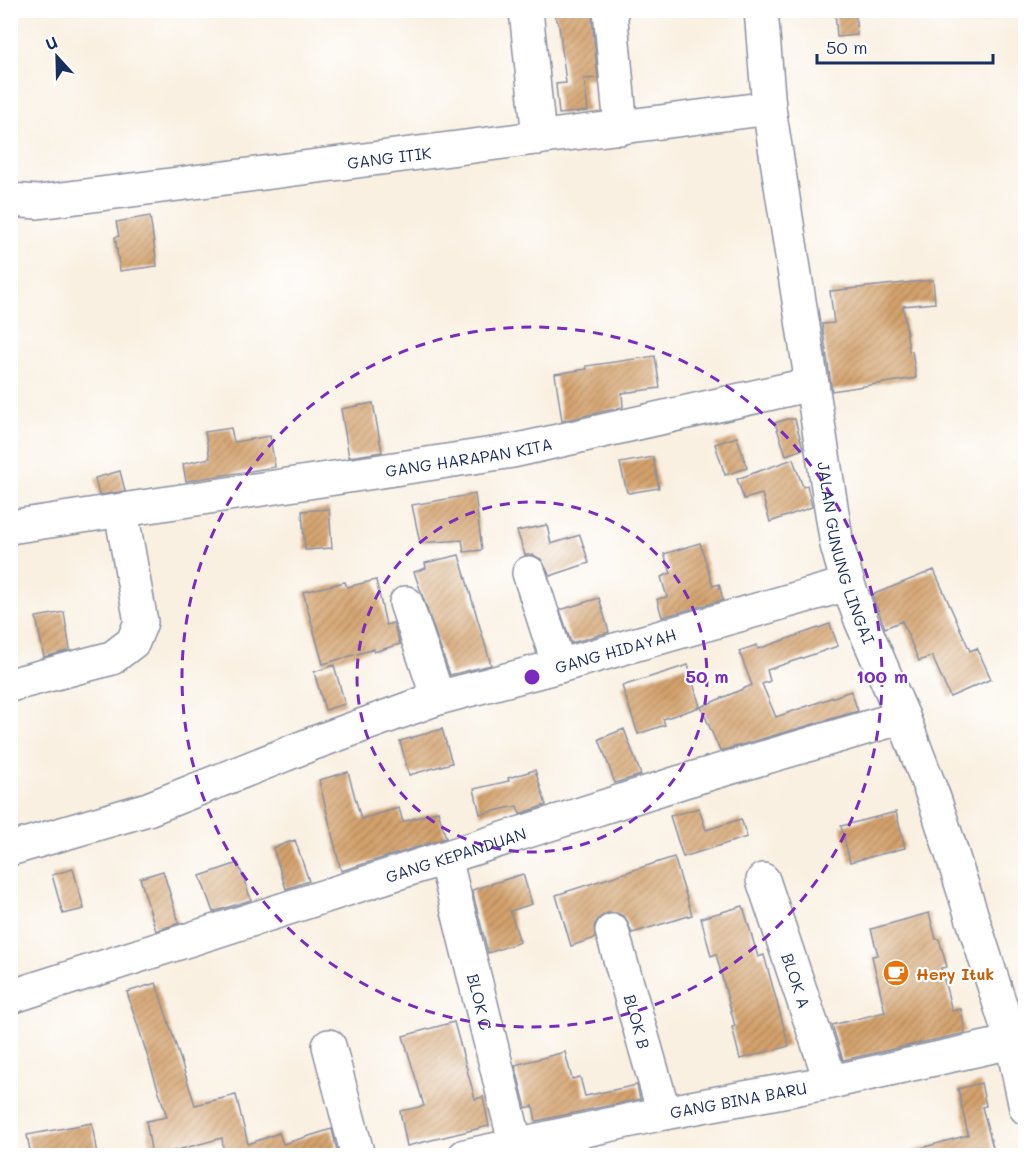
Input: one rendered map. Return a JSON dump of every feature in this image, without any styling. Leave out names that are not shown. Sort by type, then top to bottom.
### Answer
[{"type":"street","points":[[526,10],[539,138]]},
{"type":"street","points":[[610,10],[621,128]]},
{"type":"street","name":"JALAN GUNUNG LINGAI","points":[[761,10],[769,108],[837,545],[861,620],[903,717],[935,801],[1012,1042],[1026,1108]]},
{"type":"street","name":"GANG ITIK","points":[[10,200],[38,202],[769,108]]},
{"type":"street","name":"GANG HARAPAN KITA","points":[[10,527],[513,451],[812,384]]},
{"type":"street","points":[[10,685],[112,658],[133,642],[141,622],[121,511]]},
{"type":"street","points":[[529,573],[559,666]]},
{"type":"street","name":"GANG HIDAYAH","points":[[10,849],[148,809],[314,743],[438,698],[848,584]]},
{"type":"street","points":[[406,603],[438,698]]},
{"type":"street","name":"GANG KEPANDUAN","points":[[10,997],[681,782],[903,717]]},
{"type":"street","name":"BLOK C","points":[[446,858],[516,1146]]},
{"type":"street","name":"BLOK A","points":[[763,880],[831,1082]]},
{"type":"street","name":"BLOK B","points":[[612,931],[664,1113]]},
{"type":"street","name":"GANG BINA BARU","points":[[465,1155],[664,1113],[831,1082],[1012,1042]]},
{"type":"street","points":[[329,1046],[358,1155]]},
{"type":"building","points":[[553,10],[591,10],[598,78],[584,79],[588,111],[559,114],[556,84],[566,83],[559,25]]},
{"type":"building","points":[[835,10],[855,10],[857,35],[837,37]]},
{"type":"building","points":[[150,216],[157,266],[120,271],[115,237],[119,236],[116,222]]},
{"type":"building","points":[[933,280],[935,303],[903,306],[909,351],[912,351],[916,378],[832,391],[822,324],[834,323],[830,291]]},
{"type":"building","points":[[655,356],[660,388],[622,393],[623,407],[562,421],[555,374],[587,369],[586,366]]},
{"type":"building","points":[[373,403],[382,452],[349,457],[341,409]]},
{"type":"building","points":[[795,419],[803,449],[786,455],[775,423]]},
{"type":"building","points":[[231,428],[234,442],[270,436],[275,467],[186,481],[183,464],[210,458],[205,432]]},
{"type":"building","points":[[737,437],[747,468],[725,475],[715,444]]},
{"type":"building","points":[[653,457],[659,488],[627,492],[620,463]]},
{"type":"building","points":[[793,459],[803,487],[807,485],[812,507],[770,522],[762,494],[744,499],[737,479]]},
{"type":"building","points":[[120,471],[125,491],[99,495],[95,478]]},
{"type":"building","points":[[475,494],[482,550],[464,552],[462,540],[420,543],[412,505]]},
{"type":"building","points":[[329,509],[332,548],[305,550],[302,511]]},
{"type":"building","points":[[547,525],[551,544],[580,535],[589,563],[550,576],[541,559],[533,555],[525,555],[517,531]]},
{"type":"building","points":[[700,543],[713,586],[719,584],[723,600],[662,617],[657,599],[667,597],[661,577],[671,573],[664,554]]},
{"type":"building","points":[[459,555],[491,665],[450,675],[414,572],[426,568],[425,563]]},
{"type":"building","points":[[934,570],[970,651],[977,648],[991,679],[950,697],[932,656],[919,661],[902,621],[885,628],[872,595]]},
{"type":"building","points":[[376,580],[386,625],[393,623],[400,644],[323,664],[303,592],[345,582],[347,587]]},
{"type":"building","points":[[599,598],[609,632],[571,643],[560,610]]},
{"type":"building","points":[[64,612],[70,650],[44,657],[36,617]]},
{"type":"building","points":[[830,624],[838,646],[767,670],[770,681],[762,684],[776,717],[851,691],[858,711],[720,751],[701,707],[752,685],[739,651],[757,645],[758,649]]},
{"type":"building","points":[[334,665],[345,704],[325,710],[314,672]]},
{"type":"building","points":[[688,665],[700,707],[663,719],[665,725],[638,734],[622,686]]},
{"type":"building","points":[[442,729],[452,763],[409,775],[400,741]]},
{"type":"building","points":[[624,729],[641,775],[615,783],[599,739]]},
{"type":"building","points":[[535,770],[546,805],[520,814],[517,806],[480,814],[474,789],[509,781],[508,778]]},
{"type":"building","points":[[348,772],[361,819],[399,808],[403,822],[438,811],[446,838],[341,871],[319,780]]},
{"type":"building","points":[[699,808],[706,830],[741,819],[747,837],[683,857],[670,816]]},
{"type":"building","points":[[896,812],[905,848],[850,862],[841,826]]},
{"type":"building","points":[[295,840],[309,881],[286,889],[273,848]]},
{"type":"building","points":[[674,857],[692,915],[632,933],[625,917],[617,913],[607,913],[599,918],[594,926],[595,938],[571,946],[556,895]]},
{"type":"building","points":[[238,863],[251,900],[213,912],[200,876]]},
{"type":"building","points":[[73,869],[84,909],[63,914],[52,875]]},
{"type":"building","points":[[163,871],[179,923],[156,931],[140,878]]},
{"type":"building","points":[[523,874],[532,904],[510,911],[520,942],[488,953],[472,890]]},
{"type":"building","points":[[743,906],[758,957],[764,955],[789,1046],[740,1059],[732,1027],[735,1026],[716,954],[711,956],[701,918]]},
{"type":"building","points":[[929,913],[947,967],[941,968],[952,1011],[961,1009],[965,1033],[843,1060],[832,1025],[885,1012],[872,956],[878,955],[871,929]]},
{"type":"building","points":[[156,983],[195,1105],[236,1095],[248,1144],[279,1133],[283,1144],[332,1129],[338,1155],[224,1155],[222,1138],[170,1152],[171,1155],[152,1155],[146,1121],[167,1117],[127,992]]},
{"type":"building","points":[[454,1022],[475,1099],[483,1097],[489,1126],[407,1146],[400,1111],[424,1106],[403,1036]]},
{"type":"building","points":[[565,1052],[572,1079],[580,1077],[585,1096],[637,1085],[640,1099],[536,1121],[533,1106],[526,1108],[515,1065]]},
{"type":"building","points":[[981,1083],[986,1106],[982,1107],[995,1155],[915,1155],[914,1150],[968,1135],[958,1089]]},
{"type":"building","points":[[92,1123],[97,1155],[31,1155],[27,1135]]},
{"type":"place","name":"Hery Ituk","points":[[896,973]]}]
